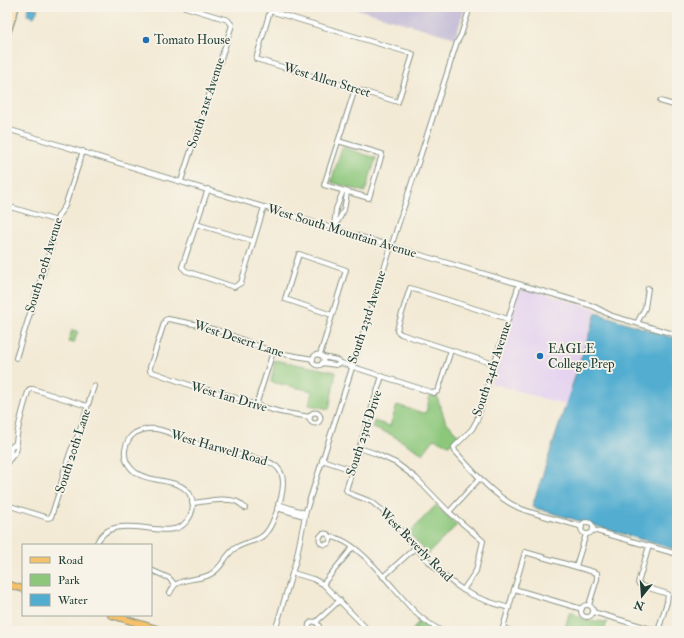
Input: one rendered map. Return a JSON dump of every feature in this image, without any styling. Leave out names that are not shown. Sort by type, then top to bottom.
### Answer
[{"type":"main road","points":[[7,34],[16,7]]},
{"type":"main road","points":[[7,584],[22,588]]},
{"type":"main road","points":[[114,616],[164,631]]},
{"type":"street","name":"South 21st Avenue","points":[[181,181],[232,25],[228,20],[185,7]]},
{"type":"street","name":"South 23rd Avenue","points":[[275,631],[293,572],[305,514],[390,246],[457,42],[461,35],[470,7]]},
{"type":"street","name":"West Allen Street","points":[[270,11],[413,54],[398,102],[355,89],[256,59],[270,11]]},
{"type":"street","points":[[338,141],[382,154],[369,198],[324,185],[338,141],[355,89]]},
{"type":"street","points":[[660,101],[677,106]]},
{"type":"street","name":"West South Mountain Avenue","points":[[7,129],[208,189],[390,246],[594,306],[612,316],[677,335]]},
{"type":"street","name":"South 20th Avenue","points":[[16,358],[51,247],[59,213],[65,206],[83,151]]},
{"type":"street","points":[[208,189],[182,267],[186,271],[234,287],[241,283],[264,207]]},
{"type":"street","points":[[334,228],[344,210],[345,192]]},
{"type":"street","points":[[334,228],[336,209],[345,192]]},
{"type":"street","points":[[7,206],[57,221]]},
{"type":"street","points":[[196,224],[254,242]]},
{"type":"street","points":[[322,363],[324,360],[321,356],[346,270],[300,254],[285,299],[332,315]]},
{"type":"street","name":"South 24th Avenue","points":[[480,478],[455,451],[454,447],[474,425],[519,284]]},
{"type":"street","points":[[494,364],[401,334],[397,331],[410,288],[508,319]]},
{"type":"street","points":[[637,323],[645,308],[648,288]]},
{"type":"street","name":"West Desert Lane","points":[[150,371],[165,320],[194,324],[223,332],[273,352],[312,359]]},
{"type":"street","points":[[341,363],[339,365],[322,363],[320,365],[316,365],[313,363],[312,359],[315,355],[332,358],[341,363],[434,393],[438,391],[451,350]]},
{"type":"street","points":[[256,405],[273,352]]},
{"type":"street","points":[[330,365],[332,358]]},
{"type":"street","name":"West Ian Drive","points":[[150,371],[195,387],[225,394],[280,412],[310,417]]},
{"type":"street","name":"South 23rd Drive","points":[[346,490],[382,376]]},
{"type":"street","name":"South 20th Lane","points":[[7,505],[48,518],[51,517],[64,471],[79,433],[94,386]]},
{"type":"street","points":[[7,463],[10,457],[11,447],[16,443],[20,417],[30,390],[33,389],[87,406]]},
{"type":"street","name":"West Harwell Road","points":[[192,503],[185,488],[176,483],[141,476],[132,470],[126,462],[124,452],[126,442],[135,433],[146,429],[155,429],[204,446],[264,460],[274,464],[280,470],[283,479],[283,490],[278,506]]},
{"type":"street","points":[[359,448],[396,463],[416,478],[449,512],[483,541],[476,571],[463,590]]},
{"type":"street","points":[[322,460],[352,470]]},
{"type":"street","points":[[449,512],[480,478],[503,498],[519,508],[582,526],[585,523],[588,523],[592,525],[593,530]]},
{"type":"street","name":"West Beverly Road","points":[[346,490],[349,493],[372,502],[384,511],[444,576],[463,590],[484,600],[509,608]]},
{"type":"street","points":[[96,544],[98,539],[106,532],[120,527],[141,527],[171,530],[180,528],[193,512],[192,503],[234,500],[246,508]]},
{"type":"street","points":[[170,593],[175,585],[187,580],[208,576],[215,572],[228,555],[235,549],[260,538],[267,532],[278,506],[305,514]]},
{"type":"street","points":[[582,526],[582,530],[586,534]]},
{"type":"street","points":[[586,534],[589,534],[593,530]]},
{"type":"street","points":[[593,530],[677,554]]},
{"type":"street","points":[[576,566],[586,534]]},
{"type":"street","points":[[331,537],[353,547],[362,554],[416,614],[441,631]]},
{"type":"street","points":[[593,612],[658,631],[668,594],[642,586],[638,583],[649,546]]},
{"type":"street","points":[[323,584],[353,547]]},
{"type":"street","points":[[383,578],[416,547]]},
{"type":"street","points":[[512,631],[502,630],[525,552],[597,573],[597,578],[589,605]]},
{"type":"street","points":[[152,570],[169,578],[175,585]]},
{"type":"street","points":[[293,572],[323,584],[369,631]]},
{"type":"street","points":[[514,589],[582,609]]},
{"type":"street","points":[[310,631],[308,626],[310,623],[313,621],[316,622],[340,600]]},
{"type":"street","points":[[582,609],[584,606],[589,605]]},
{"type":"street","points":[[589,605],[593,612]]},
{"type":"street","points":[[582,609],[582,614],[587,617],[593,612]]},
{"type":"street","points":[[316,622],[320,626],[318,631]]},
{"type":"shaded area","points":[[350,7],[465,7],[455,38]]},
{"type":"shaded area","name":"EAGLE College Prep","points":[[521,287],[596,309],[565,405],[491,383]]},
{"type":"green space","points":[[342,147],[376,158],[365,192],[331,182]]},
{"type":"green space","points":[[72,330],[78,331],[74,343],[68,342]]},
{"type":"green space","points":[[275,360],[336,372],[329,409],[309,405],[312,391],[271,382]]},
{"type":"green space","points":[[430,396],[437,397],[445,420],[459,436],[449,445],[434,439],[423,454],[390,434],[372,428],[374,421],[390,426],[397,405],[423,413],[426,412]]},
{"type":"green space","points":[[436,505],[457,525],[428,554],[409,533]]},
{"type":"green space","points":[[570,611],[585,620],[607,622],[604,631],[564,631]]},
{"type":"green space","points":[[420,620],[435,631],[412,631]]},
{"type":"water","points":[[29,7],[38,9],[34,17],[27,15]]},
{"type":"water","points":[[596,313],[677,339],[677,550],[532,507]]},
{"type":"place","name":"Tomato House","points":[[146,40]]},
{"type":"place","name":"EAGLE College Prep","points":[[540,356]]}]
